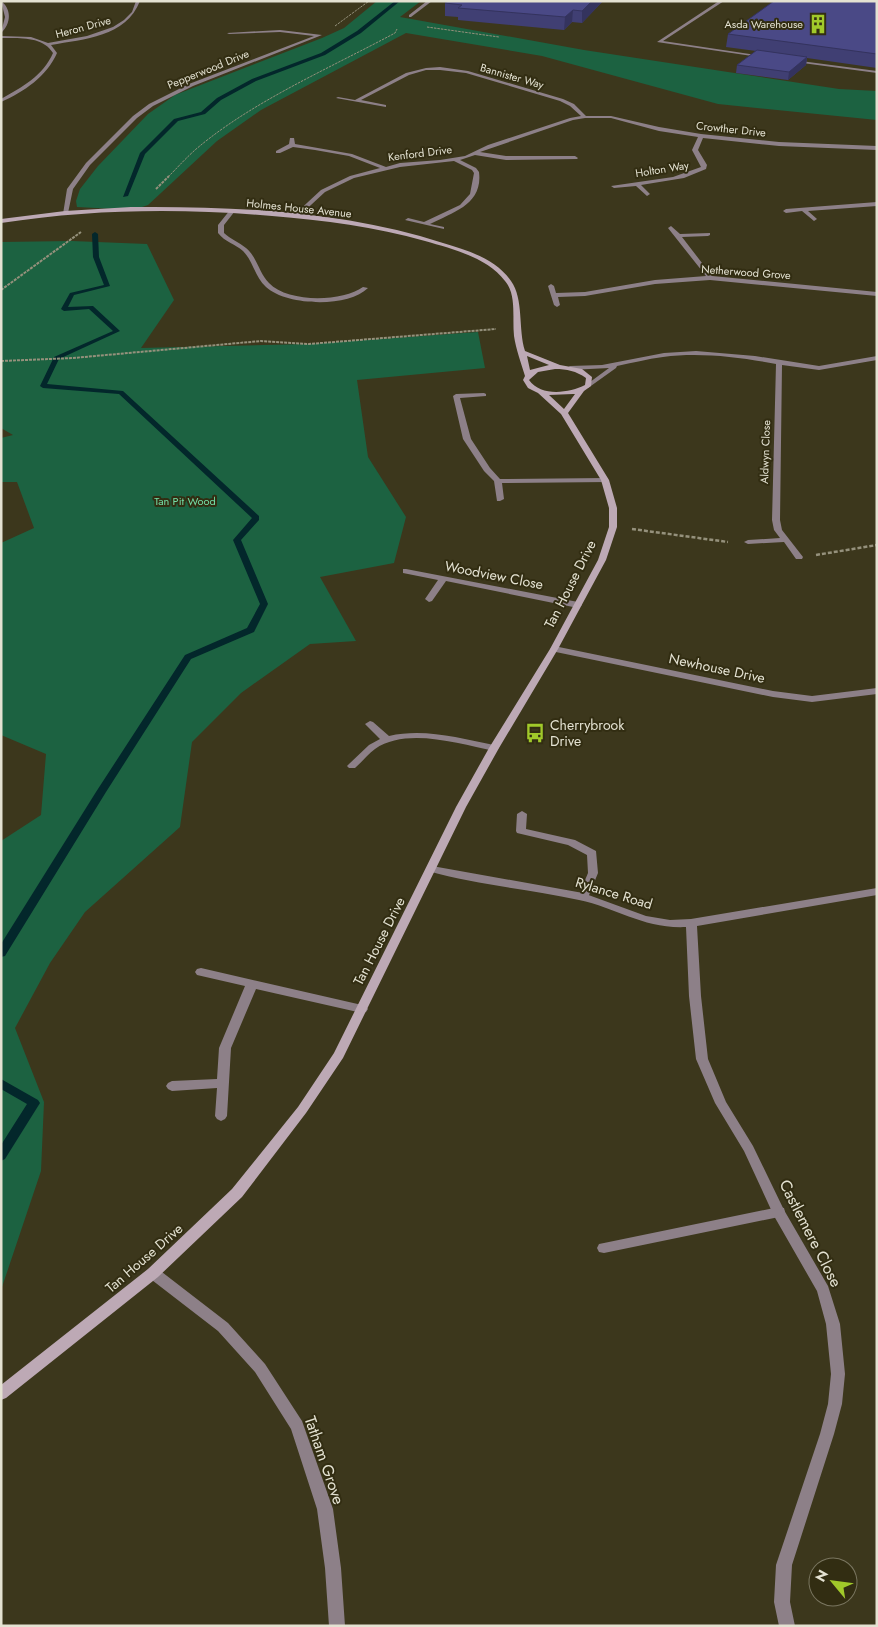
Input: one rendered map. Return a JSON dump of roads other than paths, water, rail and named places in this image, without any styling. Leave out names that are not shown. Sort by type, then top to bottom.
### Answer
[{"type":"street","name":"Heron Drive","points":[[49,44],[87,37],[116,28],[132,16],[138,1]]},
{"type":"street","points":[[410,16],[430,1]]},
{"type":"street","points":[[722,1],[660,42],[765,57]]},
{"type":"street","points":[[1,2],[8,14],[7,23],[1,32]]},
{"type":"street","name":"Pepperwood Drive","points":[[229,33],[250,29],[320,35]]},
{"type":"street","points":[[320,35],[328,32]]},
{"type":"street","name":"Pepperwood Drive","points":[[65,213],[70,189],[88,164],[135,117],[170,94],[320,35]]},
{"type":"street","points":[[1,37],[34,40],[49,44],[55,53],[47,67],[27,85],[1,101]]},
{"type":"street","points":[[793,61],[877,72]]},
{"type":"street","points":[[422,62],[428,69]]},
{"type":"street","name":"Bannister Way","points":[[356,101],[410,72],[428,69],[456,70],[557,98],[572,105],[585,117]]},
{"type":"street","points":[[210,71],[222,73]]},
{"type":"street","points":[[338,98],[384,106]]},
{"type":"street","name":"Crowther Drive","points":[[585,117],[611,117],[668,131],[701,136],[779,144],[877,148]]},
{"type":"street","name":"Kenford Drive","points":[[296,216],[317,195],[352,176],[384,168],[454,159],[536,131],[585,117]]},
{"type":"street","name":"Holton Way","points":[[614,186],[684,176],[704,168],[695,150],[701,136]]},
{"type":"street","points":[[278,152],[292,142],[366,159],[384,168]]},
{"type":"street","points":[[474,153],[506,158],[574,158]]},
{"type":"street","points":[[425,224],[462,205],[470,198],[477,173],[474,169],[454,159]]},
{"type":"street","points":[[636,183],[647,194]]},
{"type":"street","points":[[786,211],[877,204]]},
{"type":"street","points":[[804,210],[814,219]]},
{"type":"street","name":"Holmes House Avenue","points":[[1,221],[93,211],[232,211],[296,216],[391,230],[449,247],[478,258],[497,270],[514,288],[519,342],[524,352],[528,375]]},
{"type":"street","points":[[232,211],[221,225],[220,230],[223,236],[244,249],[254,261],[266,284],[275,291],[289,297],[311,300],[355,295],[365,288]]},
{"type":"street","points":[[408,220],[442,228]]},
{"type":"street","points":[[671,228],[710,278]]},
{"type":"street","points":[[678,236],[708,234]]},
{"type":"street","name":"Netherwood Grove","points":[[554,295],[585,294],[655,282],[710,278],[877,294]]},
{"type":"street","points":[[551,286],[558,305]]},
{"type":"street","points":[[524,352],[560,366],[578,370],[589,377],[585,388]]},
{"type":"street","points":[[570,368],[602,367],[664,355],[696,353],[728,355],[819,368],[877,358]]},
{"type":"street","name":"Aldwyn Close","points":[[779,362],[776,520],[778,530],[799,557]]},
{"type":"street","points":[[564,414],[585,388],[619,364]]},
{"type":"street","points":[[528,375],[540,368],[560,366]]},
{"type":"street","name":"Tan House Drive","points":[[1,1394],[153,1273],[237,1193],[302,1110],[339,1055],[432,870],[461,807],[554,648],[602,560],[613,527],[613,508],[605,480],[564,414],[540,391],[528,384],[526,380],[528,375]]},
{"type":"street","points":[[540,391],[558,394],[585,388]]},
{"type":"street","points":[[484,395],[456,396],[467,439],[487,469],[498,481],[500,499]]},
{"type":"street","points":[[498,481],[605,480]]},
{"type":"street","points":[[748,542],[785,540]]},
{"type":"street","name":"Woodview Close","points":[[406,571],[578,604]]},
{"type":"street","points":[[429,599],[443,579]]},
{"type":"street","name":"Newhouse Drive","points":[[554,648],[773,694],[812,699],[877,691]]},
{"type":"street","points":[[370,724],[387,740]]},
{"type":"street","points":[[352,766],[373,746],[387,740],[409,736],[430,736],[494,748]]},
{"type":"street","points":[[522,814],[521,831],[571,842],[592,853],[593,873],[583,897]]},
{"type":"street","name":"Rylance Road","points":[[432,870],[583,897],[644,919],[670,924],[691,923],[877,890]]},
{"type":"street","name":"Castlemere Close","points":[[691,923],[695,996],[702,1059],[721,1103],[749,1149],[779,1212],[823,1290],[833,1324],[838,1374],[834,1404],[827,1434],[784,1565],[782,1602],[787,1626]]},
{"type":"street","points":[[201,972],[362,1008]]},
{"type":"street","points":[[221,1116],[225,1048],[252,984]]},
{"type":"street","points":[[172,1086],[222,1083]]},
{"type":"street","points":[[604,1248],[779,1212]]},
{"type":"street","name":"Tatham Grove","points":[[153,1273],[223,1327],[260,1368],[297,1426],[325,1509],[333,1568],[337,1626]]},
{"type":"waterway","points":[[125,196],[143,153],[176,120],[203,113],[219,99],[254,80],[323,54],[359,32],[398,1]]},
{"type":"waterway","points":[[1,953],[188,657],[251,630],[264,604],[237,540],[256,518],[121,392],[43,386],[56,358],[117,331],[91,307],[64,309],[72,294],[107,286],[96,257],[95,234]]},
{"type":"waterway","points":[[1,1083],[34,1103],[1,1156]]},
{"type":"place","name":"Asda Warehouse","points":[[818,24]]},
{"type":"place","name":"Cherrybrook Drive","points":[[535,733]]},
{"type":"park label","name":"Tan Pit Wood","points":[[185,501]]}]
